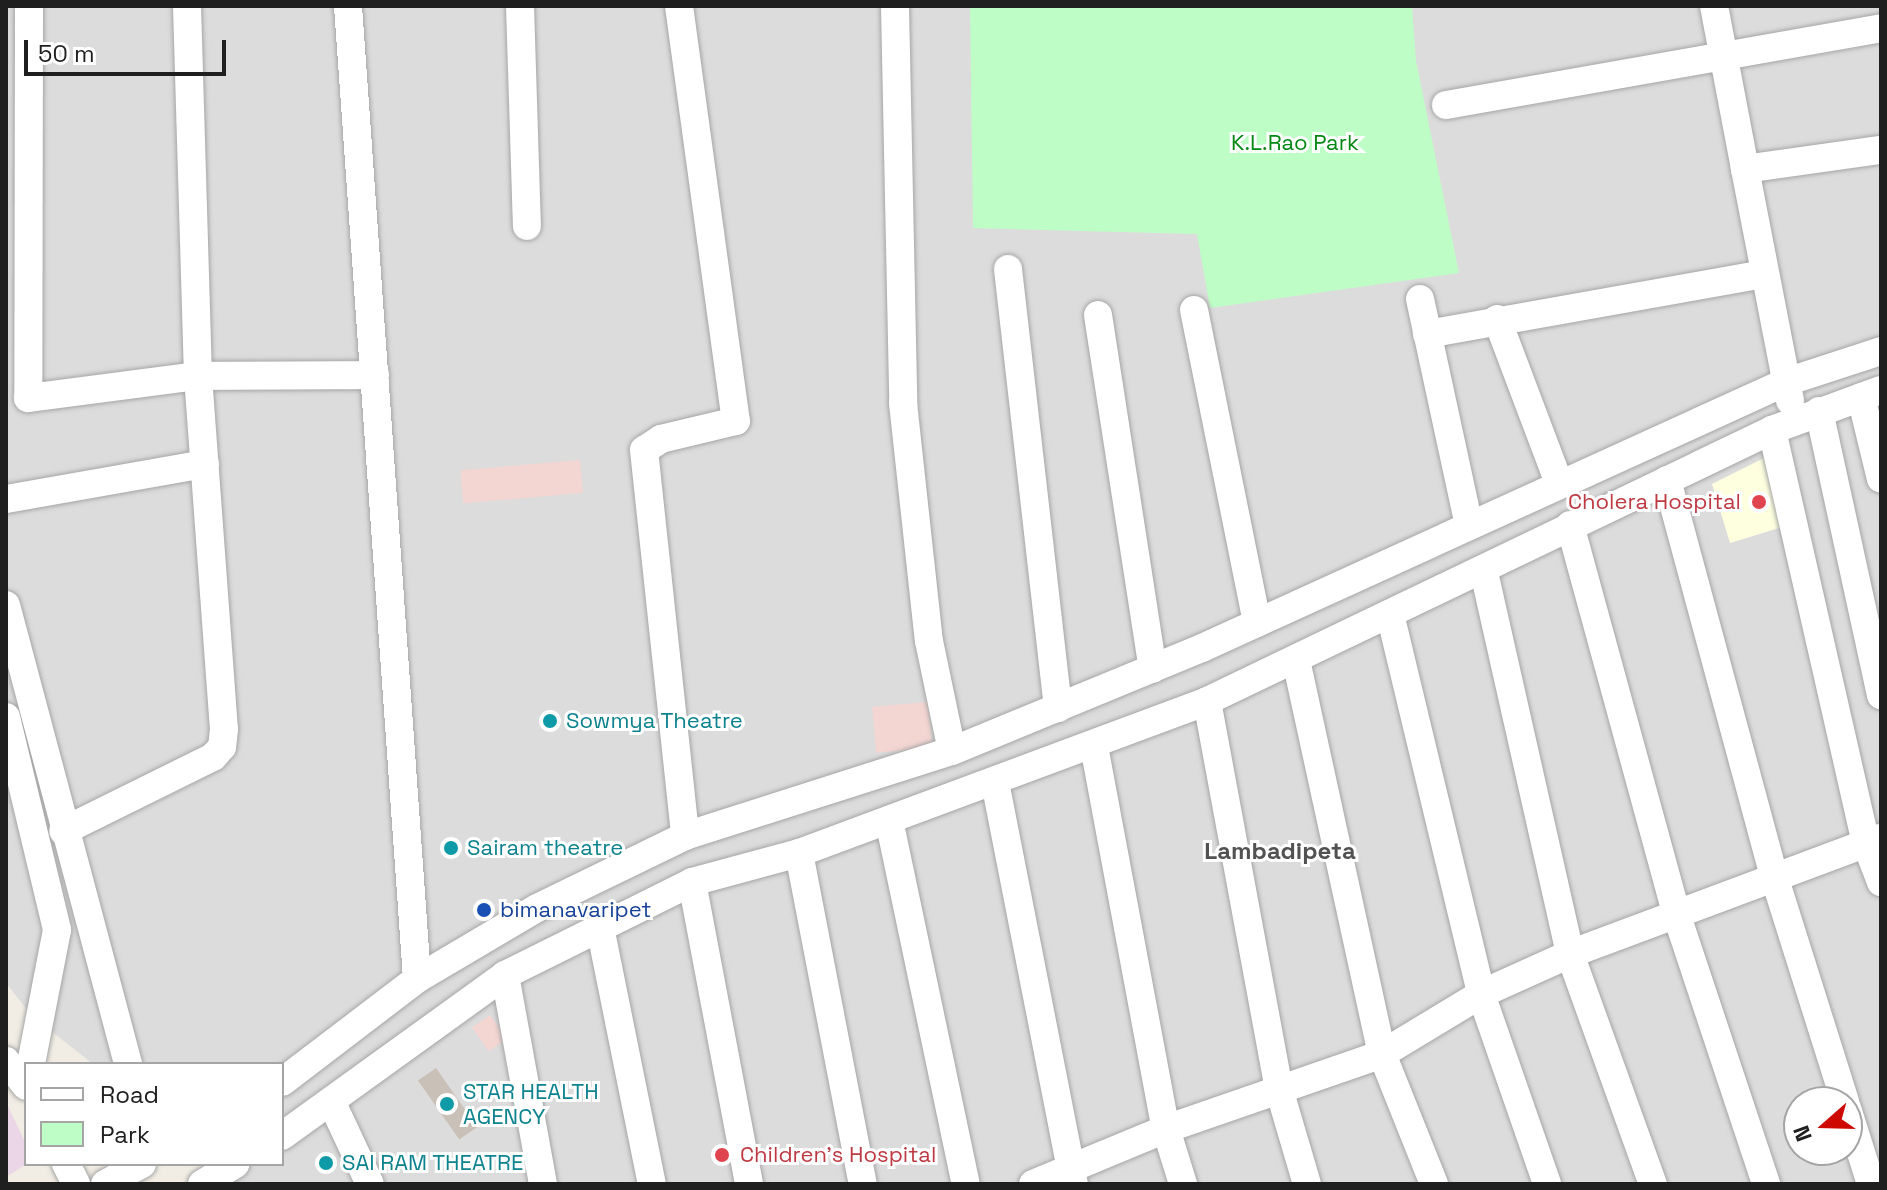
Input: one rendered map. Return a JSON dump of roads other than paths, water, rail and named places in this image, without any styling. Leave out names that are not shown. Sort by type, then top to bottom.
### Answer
[{"type":"street","points":[[29,6],[28,398],[198,376],[375,375]]},
{"type":"street","points":[[63,831],[222,747],[198,376],[187,6]]},
{"type":"street","points":[[348,6],[417,979]]},
{"type":"street","points":[[520,6],[527,226]]},
{"type":"street","points":[[679,6],[736,421],[661,439],[644,450],[685,836]]},
{"type":"street","points":[[895,6],[903,403],[929,641],[952,751]]},
{"type":"street","points":[[1714,6],[1881,882]]},
{"type":"street","points":[[1446,105],[1881,28]]},
{"type":"street","points":[[1745,169],[1881,150]]},
{"type":"street","points":[[1008,269],[1058,708]]},
{"type":"street","points":[[1427,334],[1497,319],[1763,274]]},
{"type":"street","points":[[1420,299],[1469,525]]},
{"type":"street","points":[[1194,310],[1257,623]]},
{"type":"street","points":[[1098,315],[1153,669]]},
{"type":"street","points":[[1497,319],[1559,483]]},
{"type":"street","points":[[284,1080],[417,979],[537,908],[685,836],[952,751],[1257,623],[1786,382],[1881,351]]},
{"type":"street","points":[[284,1135],[332,1103],[505,975],[692,882],[799,853],[1094,746],[1207,701],[1391,618],[1570,525],[1795,421],[1871,394],[1881,479]]},
{"type":"street","points":[[1795,421],[1881,695]]},
{"type":"street","points":[[6,499],[205,464]]},
{"type":"street","points":[[1667,480],[1773,873],[1840,1086]]},
{"type":"street","points":[[1570,525],[1676,913],[1766,1184]]},
{"type":"street","points":[[1484,572],[1570,954],[1653,1184]]},
{"type":"street","points":[[6,605],[63,831],[127,1062]]},
{"type":"street","points":[[1391,618],[1481,994],[1547,1184]]},
{"type":"street","points":[[1296,660],[1382,1054],[1434,1184]]},
{"type":"street","points":[[1207,701],[1279,1089],[1307,1184]]},
{"type":"street","points":[[6,717],[57,930],[30,1062]]},
{"type":"street","points":[[1094,746],[1166,1129],[1183,1184]]},
{"type":"street","points":[[995,782],[1072,1176]]},
{"type":"street","points":[[889,820],[966,1184]]},
{"type":"street","points":[[1033,1184],[1072,1176],[1166,1129],[1382,1054],[1481,994],[1570,954],[1773,873],[1874,840]]},
{"type":"street","points":[[799,853],[863,1184]]},
{"type":"street","points":[[692,882],[749,1184]]},
{"type":"street","points":[[600,927],[652,1184]]},
{"type":"street","points":[[505,975],[543,1184]]},
{"type":"street","points":[[6,1061],[24,1076]]},
{"type":"street","points":[[332,1103],[370,1184]]},
{"type":"street","points":[[1863,1159],[1871,1184]]},
{"type":"street","points":[[67,1166],[76,1184]]},
{"type":"street","points":[[105,1184],[138,1166]]},
{"type":"street","points":[[202,1184],[232,1166]]},
{"type":"place","name":"Cholera Hospital","points":[[1759,502]]},
{"type":"place","name":"Sowmya Theatre","points":[[550,721]]},
{"type":"place","name":"Sairam theatre","points":[[451,848]]},
{"type":"place","name":"bimanavaripet","points":[[484,910]]},
{"type":"place","name":"STAR HEALTH AGENCY","points":[[447,1104]]},
{"type":"place","name":"Children's Hospital","points":[[722,1155]]},
{"type":"place","name":"SAI RAM THEATRE","points":[[326,1163]]},
{"type":"district","name":"Lambadipeta","points":[[1280,851]]},
{"type":"park label","name":"K.L.Rao Park","points":[[1295,143]]}]
